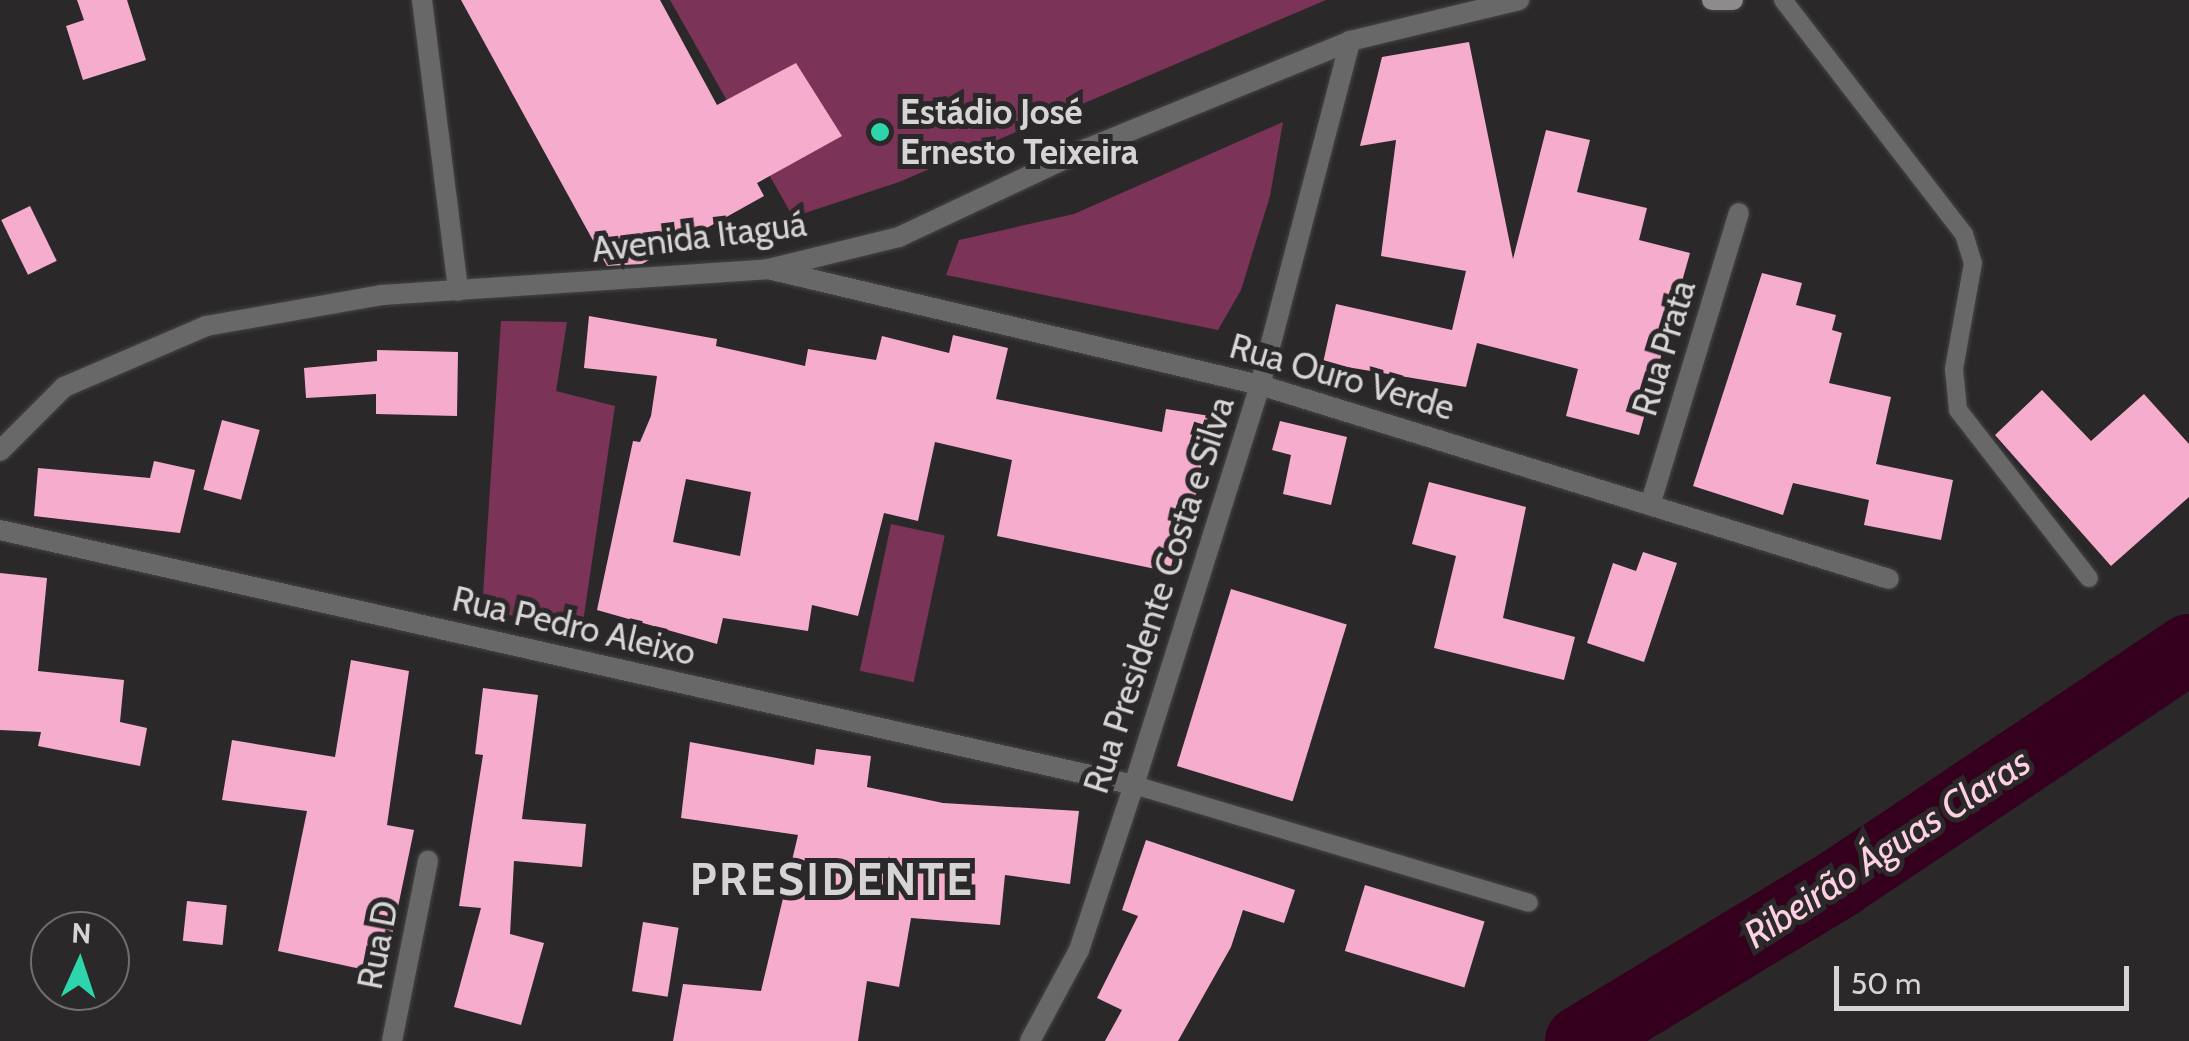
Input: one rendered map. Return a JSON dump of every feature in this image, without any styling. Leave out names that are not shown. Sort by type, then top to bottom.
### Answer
[{"type":"main road","points":[[1712,0],[1732,0]]},
{"type":"street","points":[[422,0],[458,291]]},
{"type":"street","name":"Avenida Itaguá","points":[[0,451],[64,387],[206,326],[381,296],[768,268],[899,237],[1086,150],[1350,41],[1519,0]]},
{"type":"street","name":"Rua Presidente Costa e Silva","points":[[1030,1041],[1079,950],[1134,785],[1260,385],[1350,41]]},
{"type":"street","name":"Rua Prata","points":[[1650,502],[1740,213]]},
{"type":"street","name":"Rua Ouro Verde","points":[[768,268],[1260,385],[1650,502],[1889,579]]},
{"type":"street","name":"Rua Pedro Aleixo","points":[[0,530],[1134,785]]},
{"type":"street","name":"Rua D","points":[[392,1041],[428,861]]},
{"type":"lane","points":[[1783,0],[1964,234],[1973,263],[1954,369],[1958,410],[2090,578]]},
{"type":"lane","points":[[1134,785],[1529,903]]},
{"type":"shaded area","name":"Estádio José Ernesto Teixeira","points":[[670,0],[1326,0],[899,182],[793,217]]},
{"type":"shaded area","points":[[1283,122],[1270,196],[1241,290],[1218,330],[946,275],[959,240],[1074,214]]},
{"type":"shaded area","points":[[501,321],[567,322],[556,391],[615,406],[582,629],[482,610]]},
{"type":"shaded area","points":[[891,524],[945,535],[914,682],[860,671]]},
{"type":"building","points":[[77,0],[127,0],[146,60],[83,80],[66,26],[84,20]]},
{"type":"building","points":[[461,0],[660,0],[717,105],[796,63],[842,136],[757,183],[764,196],[642,264],[607,266]]},
{"type":"building","points":[[1469,42],[1513,259],[1546,130],[1590,140],[1577,192],[1647,208],[1639,240],[1690,253],[1639,435],[1566,416],[1578,369],[1477,343],[1466,387],[1323,363],[1336,304],[1452,330],[1466,271],[1381,256],[1396,140],[1360,146],[1382,57]]},
{"type":"building","points":[[30,206],[57,261],[28,275],[1,220]]},
{"type":"building","points":[[1762,273],[1802,283],[1796,305],[1836,315],[1832,330],[1842,333],[1829,383],[1891,397],[1876,464],[1953,480],[1941,540],[1864,525],[1869,500],[1793,483],[1783,515],[1693,486]]},
{"type":"building","points":[[589,316],[717,339],[716,346],[805,366],[808,349],[876,360],[882,336],[949,353],[953,335],[1008,348],[996,399],[1162,432],[1166,409],[1210,416],[1195,501],[1185,499],[1170,572],[997,536],[1012,460],[935,442],[918,521],[884,513],[858,616],[812,605],[808,631],[723,618],[717,644],[597,610],[633,441],[640,442],[651,416],[657,376],[584,368]],"holes":[[[686,479],[751,492],[740,556],[673,542]]]},
{"type":"building","points":[[377,350],[458,352],[457,416],[376,414],[376,394],[306,398],[304,368],[377,361]]},
{"type":"building","points":[[2042,390],[2091,441],[2144,394],[2189,444],[2189,497],[2111,566],[1995,435]]},
{"type":"building","points":[[222,420],[260,430],[241,500],[203,490]]},
{"type":"building","points":[[1280,421],[1347,437],[1331,505],[1283,494],[1291,455],[1272,450]]},
{"type":"building","points":[[154,461],[195,470],[180,533],[34,516],[38,468],[150,478]]},
{"type":"building","points":[[1429,482],[1526,507],[1503,618],[1575,637],[1564,680],[1434,648],[1456,556],[1412,544]]},
{"type":"building","points":[[1643,552],[1677,563],[1644,662],[1587,643],[1613,563],[1636,571]]},
{"type":"building","points":[[0,573],[47,578],[38,671],[124,680],[120,722],[147,728],[140,766],[38,746],[41,732],[0,730]]},
{"type":"building","points":[[1231,589],[1347,624],[1293,801],[1177,766]]},
{"type":"building","points":[[351,660],[409,671],[387,825],[414,830],[384,974],[278,951],[307,811],[222,800],[232,740],[335,757]]},
{"type":"building","points":[[483,688],[538,695],[522,819],[586,824],[582,867],[514,861],[510,934],[544,943],[521,1025],[454,1007],[481,908],[459,906],[483,755],[475,754]]},
{"type":"building","points":[[690,742],[814,765],[816,749],[871,756],[867,787],[943,803],[1079,811],[1070,884],[1005,875],[1000,925],[911,918],[899,987],[867,981],[858,1041],[673,1041],[683,984],[761,991],[798,835],[681,818]]},
{"type":"building","points":[[1146,840],[1295,890],[1284,923],[1243,910],[1231,947],[1178,1041],[1105,1041],[1122,1010],[1097,998],[1138,916],[1122,910]]},
{"type":"building","points":[[1365,885],[1485,922],[1464,988],[1345,951]]},
{"type":"building","points":[[187,901],[227,905],[223,945],[183,941]]},
{"type":"building","points":[[643,922],[679,928],[668,997],[632,991]]},
{"type":"waterway","name":"Ribeirão Águas Claras","points":[[1580,1041],[1841,882],[2189,649]]},
{"type":"place","name":"Estádio José Ernesto Teixeira","points":[[880,132]]},
{"type":"district","name":"PRESIDENTE","points":[[832,880]]}]
